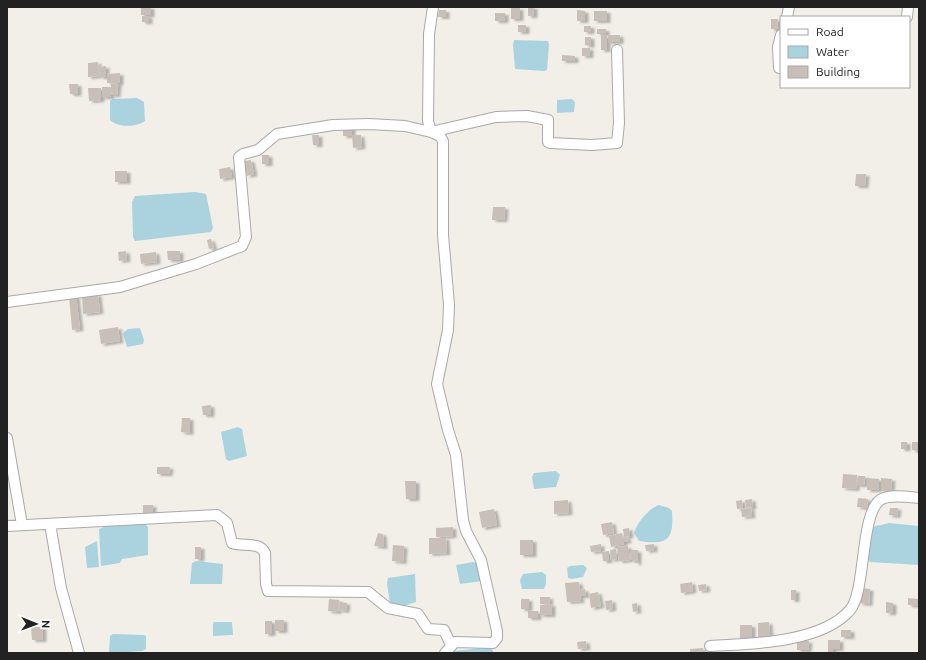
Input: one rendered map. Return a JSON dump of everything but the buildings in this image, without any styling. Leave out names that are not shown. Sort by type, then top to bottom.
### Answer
[{"type":"street","points":[[431,132],[428,121],[429,34],[433,7]]},
{"type":"street","points":[[780,39],[778,47],[778,68],[780,68]]},
{"type":"street","points":[[431,132],[496,117],[527,116],[548,120],[548,142],[550,143],[592,145],[617,143],[619,123],[616,50]]},
{"type":"street","points":[[7,302],[120,287],[196,264],[242,246],[246,237],[239,157],[243,154],[258,150],[277,134],[333,125],[369,124],[405,126],[431,132],[440,136],[444,141],[443,235],[449,305],[448,330],[437,384],[456,456],[463,520],[466,531],[481,560],[497,631],[497,638],[494,643],[455,642],[448,649]]},
{"type":"street","points":[[7,438],[22,525]]},
{"type":"street","points":[[710,646],[786,640],[812,632],[841,620],[852,609],[857,595],[864,550],[872,515],[876,505],[881,500],[890,497],[919,498]]},
{"type":"street","points":[[7,526],[217,515],[227,523],[232,543],[238,545],[257,546],[263,549],[265,553],[266,584],[268,591],[368,592],[388,608],[418,614],[428,629],[444,630],[448,649]]},
{"type":"street","points":[[50,524],[61,588],[80,653]]},
{"type":"water","points":[[514,40],[548,41],[547,70],[515,69]]},
{"type":"water","points":[[137,98],[144,102],[145,121],[128,126],[113,123],[110,120],[110,101],[113,99]]},
{"type":"water","points":[[572,99],[575,102],[574,112],[557,113],[557,100]]},
{"type":"water","points":[[195,192],[206,194],[213,228],[211,232],[135,241],[133,237],[132,202],[135,196]]},
{"type":"water","points":[[140,328],[144,340],[143,344],[127,347],[123,333],[128,329]]},
{"type":"water","points":[[238,427],[242,429],[247,456],[229,461],[226,459],[221,432]]},
{"type":"water","points":[[556,471],[560,475],[556,487],[534,489],[532,477],[534,473]]},
{"type":"water","points":[[659,505],[669,508],[672,511],[672,529],[670,535],[667,539],[662,541],[639,541],[634,533],[638,525],[651,509]]},
{"type":"water","points":[[144,523],[148,527],[148,555],[122,559],[120,563],[101,566],[99,529],[106,526]]},
{"type":"water","points":[[889,523],[919,526],[919,565],[870,562],[868,559],[870,532],[872,527]]},
{"type":"water","points":[[97,541],[99,567],[87,568],[85,547]]},
{"type":"water","points":[[196,561],[223,564],[222,584],[190,584],[192,563]]},
{"type":"water","points":[[473,562],[477,563],[482,581],[460,584],[456,565]]},
{"type":"water","points":[[583,565],[587,568],[583,577],[572,579],[568,578],[567,568],[570,566]]},
{"type":"water","points":[[542,572],[546,575],[546,584],[544,589],[522,589],[520,580],[523,574]]},
{"type":"water","points":[[415,574],[416,602],[397,608],[390,604],[387,583],[388,578]]},
{"type":"water","points":[[214,622],[232,622],[233,635],[213,636]]},
{"type":"water","points":[[113,634],[144,635],[146,636],[146,649],[142,651],[109,653],[110,636]]},
{"type":"water","points":[[491,647],[494,653],[450,653],[454,651]]}]
